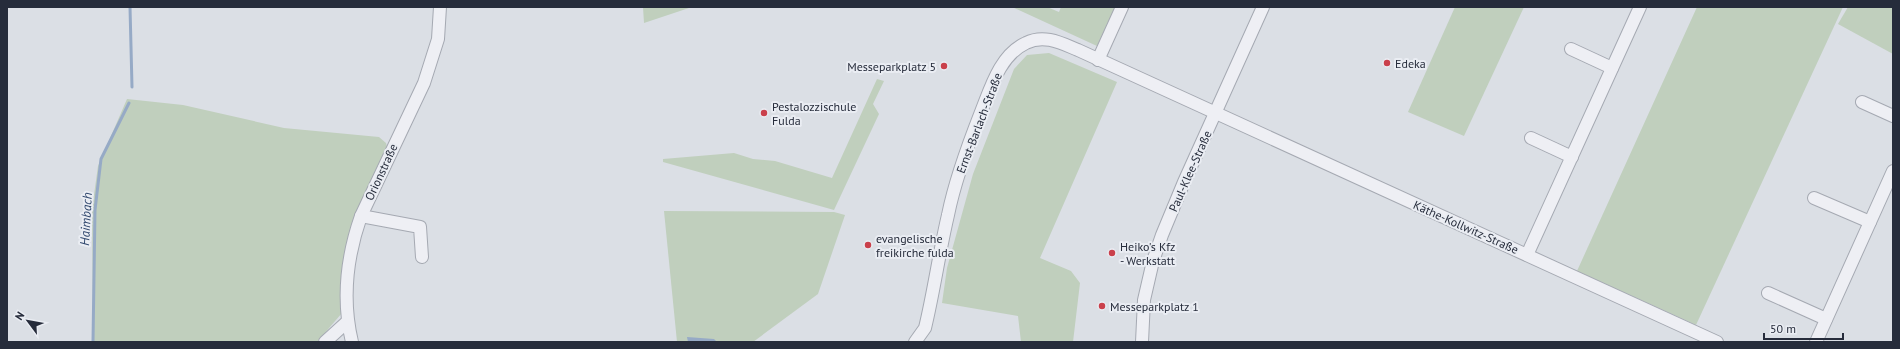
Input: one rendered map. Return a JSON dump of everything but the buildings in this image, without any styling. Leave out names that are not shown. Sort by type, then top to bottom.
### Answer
[{"type":"street","name":"Orionstraße","points":[[352,342],[347,322],[347,280],[355,232],[361,216],[424,83],[438,39],[440,7]]},
{"type":"street","points":[[1098,60],[1122,7]]},
{"type":"street","name":"Paul-Klee-Straße","points":[[1142,342],[1144,300],[1153,262],[1172,208],[1263,7]]},
{"type":"street","points":[[1527,255],[1640,7]]},
{"type":"street","name":"Ernst-Barlach-Straße","points":[[915,342],[925,328],[948,214],[964,157],[992,85],[1002,65],[1014,50],[1027,43],[1042,38],[1055,41],[1215,114]]},
{"type":"street","points":[[1571,49],[1612,68]]},
{"type":"street","points":[[1862,102],[1893,116]]},
{"type":"street","name":"Käthe-Kollwitz-Straße","points":[[1215,114],[1717,342]]},
{"type":"street","points":[[1531,138],[1572,157]]},
{"type":"street","points":[[1816,342],[1893,171]]},
{"type":"street","points":[[1814,198],[1870,222]]},
{"type":"street","points":[[361,216],[420,227],[422,257]]},
{"type":"street","points":[[1768,293],[1826,319]]},
{"type":"street","points":[[325,342],[347,322]]},
{"type":"green space","points":[[643,7],[692,7],[644,23]]},
{"type":"green space","points":[[1012,7],[1047,7],[1059,12],[1061,7],[1115,7],[1097,46]]},
{"type":"green space","points":[[1455,7],[1524,7],[1464,136],[1408,112]]},
{"type":"green space","points":[[1697,7],[1843,7],[1696,325],[1577,271]]},
{"type":"green space","points":[[1848,7],[1893,7],[1893,54],[1838,24]]},
{"type":"green space","points":[[1049,53],[1117,82],[1040,258],[1071,271],[1080,283],[1073,342],[1021,342],[1018,316],[942,303],[947,268],[973,174],[1014,69],[1027,55]]},
{"type":"green space","points":[[877,79],[884,81],[873,104],[879,114],[834,210],[663,162],[663,159],[734,153],[753,159],[775,161],[832,178]]},
{"type":"green space","points":[[127,99],[183,105],[284,128],[379,137],[386,143],[387,147],[346,250],[342,313],[317,342],[93,342],[92,209],[98,166]]},
{"type":"green space","points":[[664,211],[834,212],[845,215],[818,294],[753,342],[677,342]]},
{"type":"water","points":[[687,337],[714,339],[717,342],[688,342]]},
{"type":"waterway","name":"Haimbach","points":[[130,7],[132,87]]},
{"type":"waterway","name":"Haimbach","points":[[93,342],[95,210],[101,159],[129,103]]},
{"type":"place","name":"Edeka","points":[[1387,63]]},
{"type":"place","name":"Messeparkplatz 5","points":[[944,66]]},
{"type":"place","name":"Pestalozzischule Fulda","points":[[764,113]]},
{"type":"place","name":"evangelische freikirche fulda","points":[[868,245]]},
{"type":"place","name":"Heiko's Kfz - Werkstatt","points":[[1112,253]]},
{"type":"place","name":"Messeparkplatz 1","points":[[1102,306]]}]
